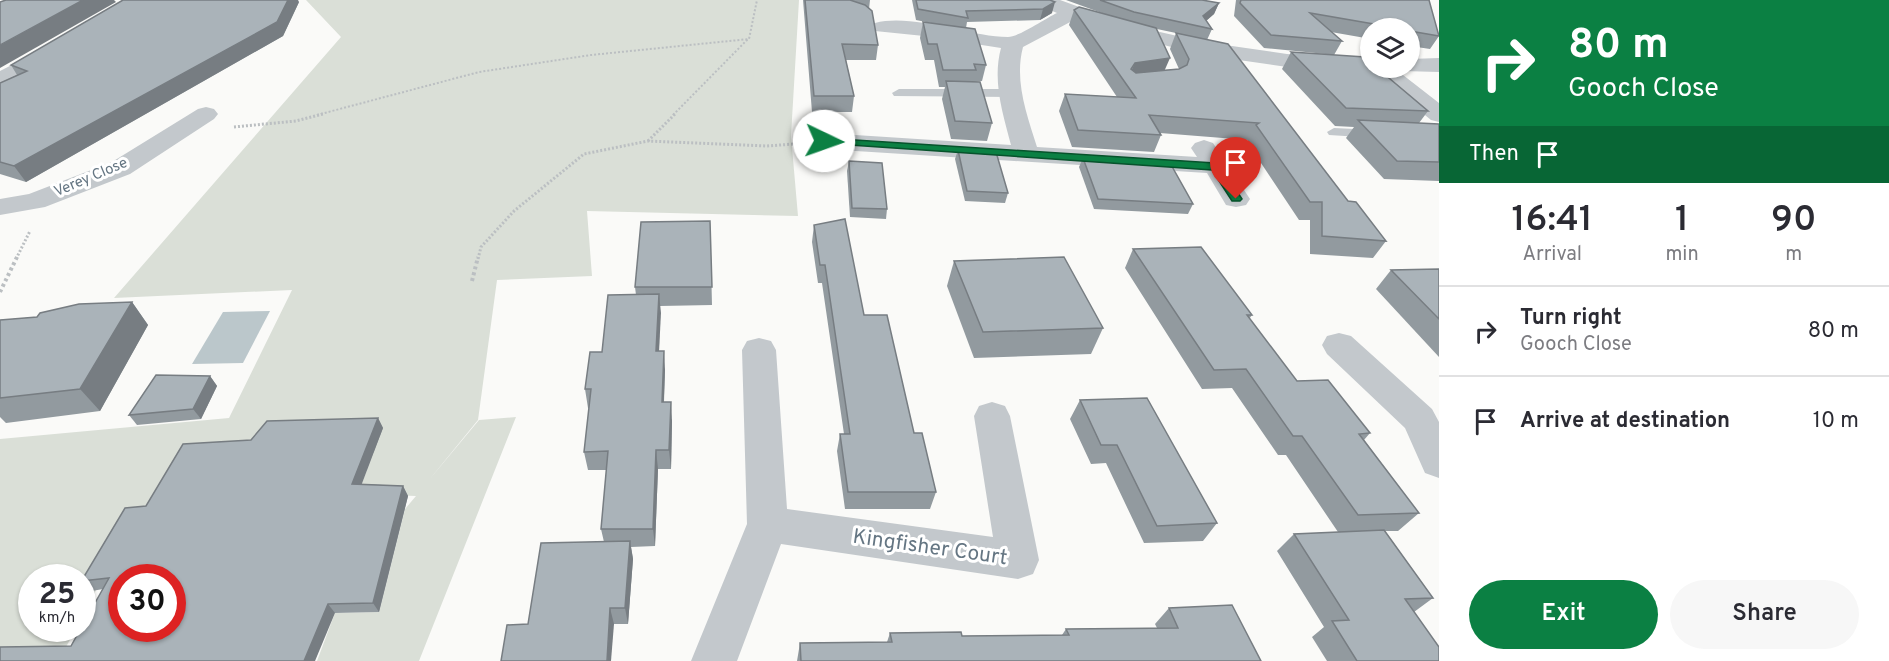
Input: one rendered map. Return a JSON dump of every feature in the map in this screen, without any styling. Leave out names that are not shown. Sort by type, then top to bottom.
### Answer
[{"type":"street","points":[[1043,0],[1161,49],[1360,66]]},
{"type":"street","points":[[878,24],[1013,44],[1072,13]]},
{"type":"street","points":[[0,80],[70,40]]},
{"type":"street","points":[[1013,44],[1007,64],[1011,93],[1026,153]]},
{"type":"street","points":[[1420,65],[1439,64]]},
{"type":"street","points":[[1393,78],[1439,115]]},
{"type":"street","name":"Verey Close","points":[[0,207],[35,210],[121,168],[176,132],[206,125]]},
{"type":"street","points":[[824,141],[1026,153],[1210,157],[1236,199]]},
{"type":"street","points":[[1340,345],[1419,419],[1439,462]]},
{"type":"street","points":[[714,661],[768,524],[759,350]]},
{"type":"street","name":"Kingfisher Court","points":[[768,524],[1018,560],[992,416]]},
{"type":"lane","points":[[899,93],[1011,93]]},
{"type":"lane","points":[[1334,132],[1392,134]]},
{"type":"path","points":[[648,141],[749,39],[757,0]]},
{"type":"path","points":[[176,132],[296,121],[479,72],[591,55],[749,39]]},
{"type":"path","points":[[472,281],[482,247],[514,211],[584,154],[648,141],[767,146]]},
{"type":"path","points":[[0,292],[35,210]]},
{"type":"shaded area","points":[[306,0],[799,0],[791,136],[798,216],[587,211],[592,276],[497,280],[478,420],[429,480],[479,420],[516,417],[419,661],[317,661],[335,613],[379,612],[405,509],[416,496],[358,494],[382,428],[274,431],[155,516],[134,518],[96,590],[96,564],[18,564],[18,642],[69,642],[62,654],[0,655],[0,439],[229,418],[292,290],[114,298],[341,37]]},
{"type":"shaded area","points":[[270,311],[243,363],[192,364],[223,312]]},
{"type":"building","points":[[6,0],[83,0],[0,45],[0,2]]},
{"type":"building","points":[[123,0],[288,0],[277,22],[14,166],[0,162],[0,83],[27,71],[11,65]]},
{"type":"building","points":[[805,0],[850,0],[865,5],[872,11],[878,45],[842,44],[854,96],[814,96]]},
{"type":"building","points":[[916,0],[1050,0],[1055,2],[1043,9],[966,11],[968,18],[918,9]]},
{"type":"building","points":[[1100,0],[1202,0],[1219,3],[1203,16],[1212,29],[1134,12]]},
{"type":"building","points":[[1241,0],[1429,0],[1439,36],[1420,33],[1420,18],[1360,18],[1360,22],[1310,13],[1342,41],[1271,35],[1240,3]]},
{"type":"building","points":[[1079,7],[1156,28],[1170,58],[1135,63],[1131,69],[1136,73],[1179,69],[1187,65],[1189,59],[1176,33],[1228,44],[1348,201],[1356,202],[1386,241],[1322,236],[1322,202],[1310,202],[1256,125],[1259,123],[1149,115],[1161,135],[1078,130],[1065,94],[1136,98],[1074,10]]},
{"type":"building","points":[[923,22],[975,29],[986,65],[974,64],[976,70],[943,70],[937,44],[928,44]]},
{"type":"building","points":[[1291,52],[1360,57],[1360,78],[1389,78],[1428,111],[1346,108]]},
{"type":"building","points":[[946,81],[980,82],[992,123],[955,121]]},
{"type":"building","points":[[1358,120],[1439,124],[1439,162],[1397,161]]},
{"type":"building","points":[[958,150],[996,152],[1008,193],[967,191]]},
{"type":"building","points":[[1083,158],[1170,163],[1193,204],[1098,199]]},
{"type":"building","points":[[849,161],[882,163],[887,209],[852,208]]},
{"type":"building","points":[[845,219],[864,315],[887,315],[914,433],[922,433],[936,492],[848,492],[840,434],[850,434],[825,265],[820,265],[814,225]]},
{"type":"building","points":[[710,221],[712,287],[635,287],[641,222]]},
{"type":"building","points":[[1201,247],[1252,315],[1247,315],[1297,381],[1328,380],[1370,433],[1359,434],[1419,513],[1358,515],[1302,436],[1293,436],[1246,369],[1214,370],[1133,249]]},
{"type":"building","points":[[1064,257],[1103,328],[983,332],[954,261]]},
{"type":"building","points":[[1439,269],[1439,319],[1391,270]]},
{"type":"building","points":[[659,294],[656,351],[664,351],[662,402],[671,402],[669,450],[656,450],[653,529],[601,529],[608,451],[584,452],[591,389],[585,389],[590,352],[602,352],[608,295]]},
{"type":"building","points":[[132,302],[80,389],[0,398],[0,320],[37,317],[40,313],[79,304]]},
{"type":"building","points":[[156,375],[210,376],[193,409],[129,415]]},
{"type":"building","points":[[1147,398],[1217,523],[1157,526],[1117,445],[1101,445],[1080,400]]},
{"type":"building","points":[[378,418],[352,484],[403,486],[373,603],[328,604],[304,661],[0,661],[0,647],[71,646],[73,642],[96,642],[96,601],[108,580],[108,642],[186,642],[186,564],[108,564],[108,578],[96,579],[96,564],[92,564],[125,508],[146,506],[183,444],[251,440],[267,421]]},
{"type":"building","points":[[1384,530],[1433,598],[1405,599],[1439,647],[1439,661],[1357,661],[1332,621],[1349,620],[1294,534]]},
{"type":"building","points":[[630,541],[625,608],[610,608],[607,661],[501,661],[507,625],[528,624],[541,543]]},
{"type":"building","points":[[1232,605],[1261,661],[801,661],[800,643],[892,642],[890,633],[961,632],[962,636],[1069,635],[1066,629],[1178,628],[1169,608]]},
{"type":"route","points":[[824,141],[1215,166],[1236,199]]}]
